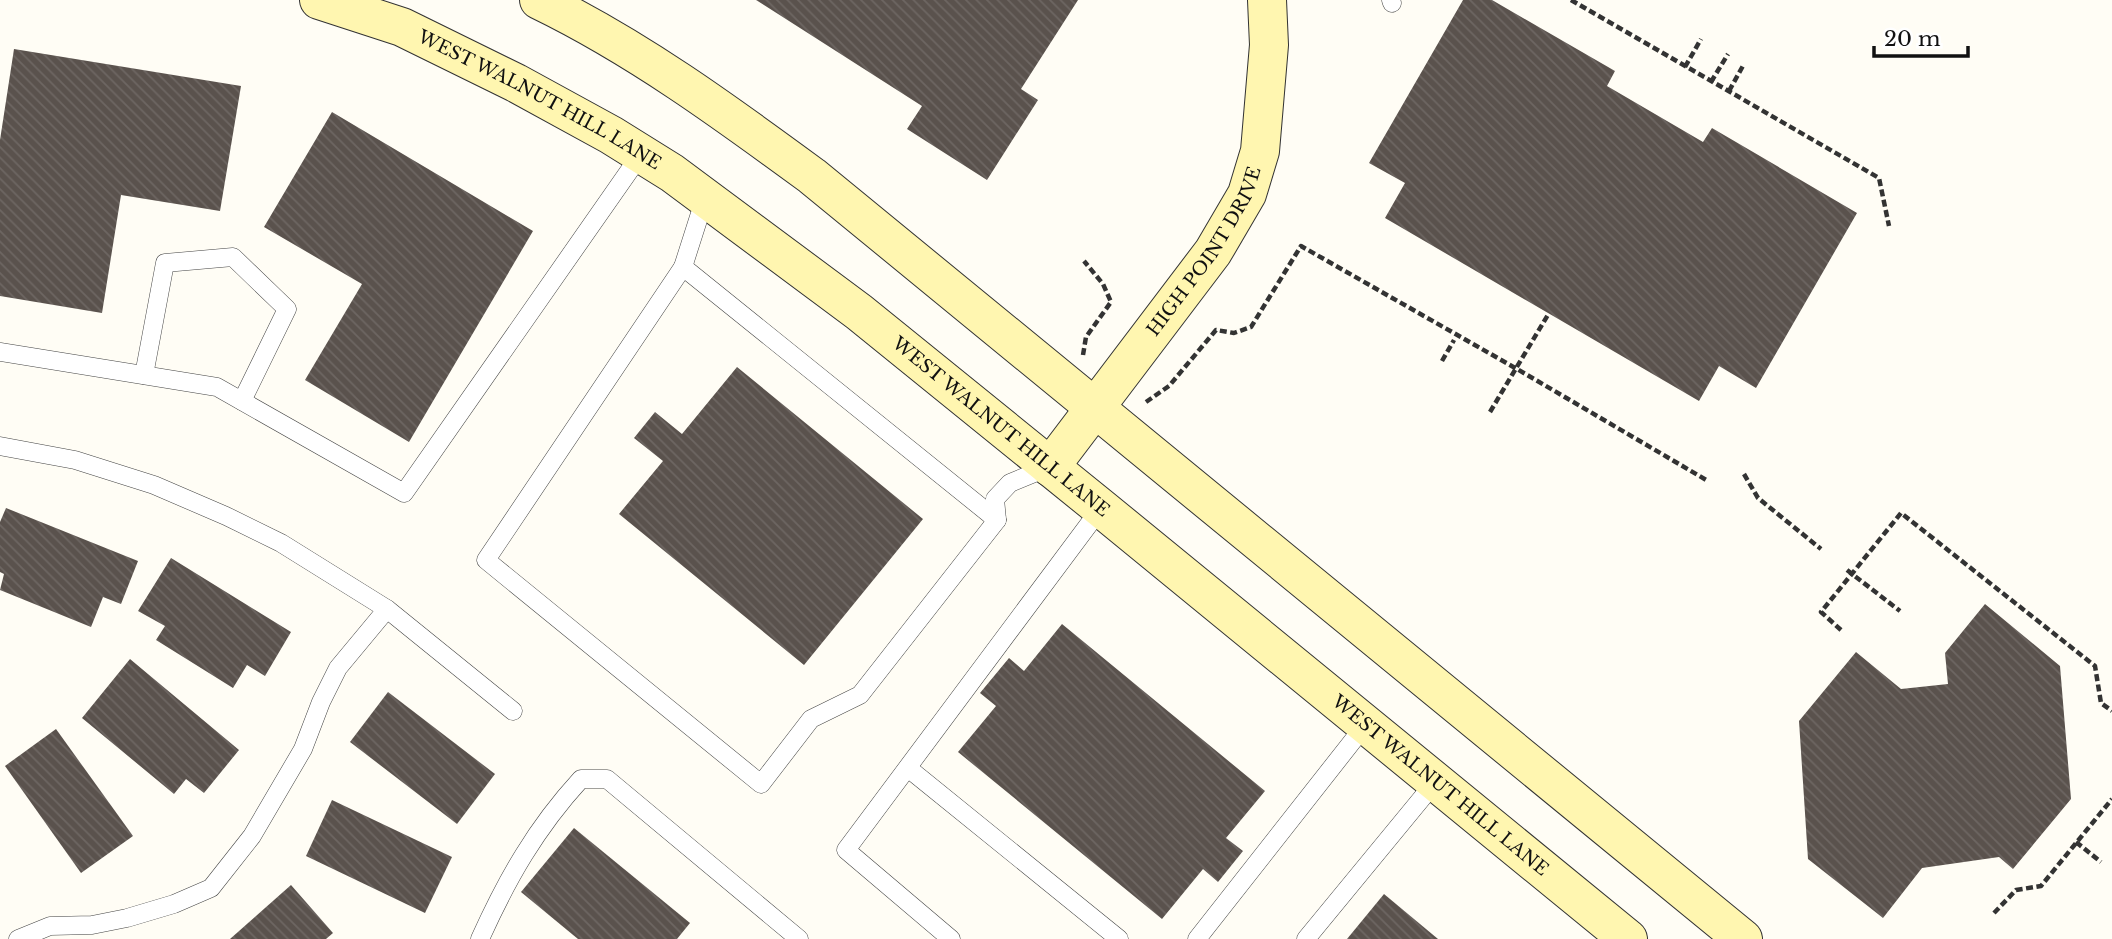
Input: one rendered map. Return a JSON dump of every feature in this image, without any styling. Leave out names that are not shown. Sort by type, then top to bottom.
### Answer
[{"type":"main road","name":"WEST WALNUT HILL LANE","points":[[319,0],[402,27],[516,83],[611,135],[672,173],[859,312],[1628,939]]},
{"type":"main road","points":[[539,0],[632,52],[714,104],[1104,395],[1742,939]]},
{"type":"main road","name":"HIGH POINT DRIVE","points":[[1050,467],[1213,252],[1247,194],[1259,151],[1269,45],[1267,0]]},
{"type":"lane","points":[[0,352],[217,387],[404,493],[641,154]]},
{"type":"lane","points":[[705,198],[683,267],[486,560],[761,784],[811,719],[860,695],[997,520],[995,499],[1010,483],[1050,467]]},
{"type":"lane","points":[[145,375],[165,263],[233,257],[287,309],[242,401]]},
{"type":"lane","points":[[683,267],[997,520]]},
{"type":"lane","points":[[0,446],[75,460],[154,485],[281,543],[387,609],[513,710]]},
{"type":"lane","points":[[951,939],[846,850],[1101,508]]},
{"type":"lane","points":[[18,939],[50,926],[92,925],[127,918],[174,904],[211,888],[252,836],[303,749],[321,702],[338,668],[387,609]]},
{"type":"lane","points":[[1197,939],[1366,724]]},
{"type":"lane","points":[[908,768],[1119,939]]},
{"type":"lane","points":[[480,939],[502,890],[524,852],[558,804],[581,779],[607,779],[799,939]]},
{"type":"lane","points":[[1306,939],[1436,781]]},
{"type":"path","points":[[1571,0],[1879,178],[1889,226]]},
{"type":"path","points":[[1685,66],[1701,39]]},
{"type":"path","points":[[1711,82],[1728,54]]},
{"type":"path","points":[[1729,91],[1744,64]]},
{"type":"path","points":[[1084,261],[1103,284],[1111,302],[1086,337],[1083,357],[1104,395],[1142,405],[1169,386],[1216,330],[1234,333],[1251,327],[1301,246],[1708,481]]},
{"type":"path","points":[[1490,412],[1549,313]]},
{"type":"path","points":[[1442,361],[1454,340]]},
{"type":"path","points":[[1744,474],[1758,498],[1821,549]]},
{"type":"path","points":[[1842,630],[1821,612],[1849,572],[1900,513],[2095,666],[2101,703],[2112,711]]},
{"type":"path","points":[[1849,572],[1900,611]]},
{"type":"path","points":[[1994,913],[2016,890],[2041,886],[2112,799]]},
{"type":"path","points":[[2076,842],[2101,862]]},
{"type":"building","points":[[756,0],[1078,0],[1021,89],[1038,100],[987,180],[907,129],[922,106]]},
{"type":"building","points":[[1463,0],[1492,0],[1615,71],[1607,86],[1703,142],[1712,128],[1857,213],[1756,388],[1719,366],[1699,401],[1385,218],[1405,183],[1369,163]]},
{"type":"building","points":[[14,49],[241,86],[220,211],[121,195],[102,313],[0,296],[0,140]]},
{"type":"building","points":[[332,112],[533,231],[409,442],[305,380],[362,284],[264,227]]},
{"type":"building","points":[[737,367],[923,519],[804,665],[619,514],[663,461],[634,438],[655,412],[682,434]]},
{"type":"building","points":[[6,508],[138,561],[121,604],[103,597],[91,627],[0,590],[4,574],[0,572],[0,522]]},
{"type":"building","points":[[171,558],[291,632],[265,676],[247,665],[233,688],[156,640],[165,626],[138,611]]},
{"type":"building","points":[[1985,604],[2060,666],[2071,799],[2013,869],[1999,857],[1922,868],[1883,918],[1808,859],[1799,721],[1856,652],[1901,689],[1948,684],[1945,653]]},
{"type":"building","points":[[1062,624],[1265,791],[1226,838],[1243,851],[1218,882],[1203,869],[1162,919],[958,752],[996,706],[980,693],[1009,658],[1024,671]]},
{"type":"building","points":[[130,659],[239,750],[204,793],[186,779],[174,794],[82,718]]},
{"type":"building","points":[[388,692],[495,774],[457,824],[350,742]]},
{"type":"building","points":[[56,729],[133,836],[81,873],[5,766]]},
{"type":"building","points":[[332,800],[452,857],[425,913],[306,856]]},
{"type":"building","points":[[574,828],[690,923],[677,939],[578,939],[521,892]]},
{"type":"building","points":[[291,885],[333,933],[326,939],[230,939]]},
{"type":"building","points":[[1384,894],[1438,939],[1347,939]]}]
